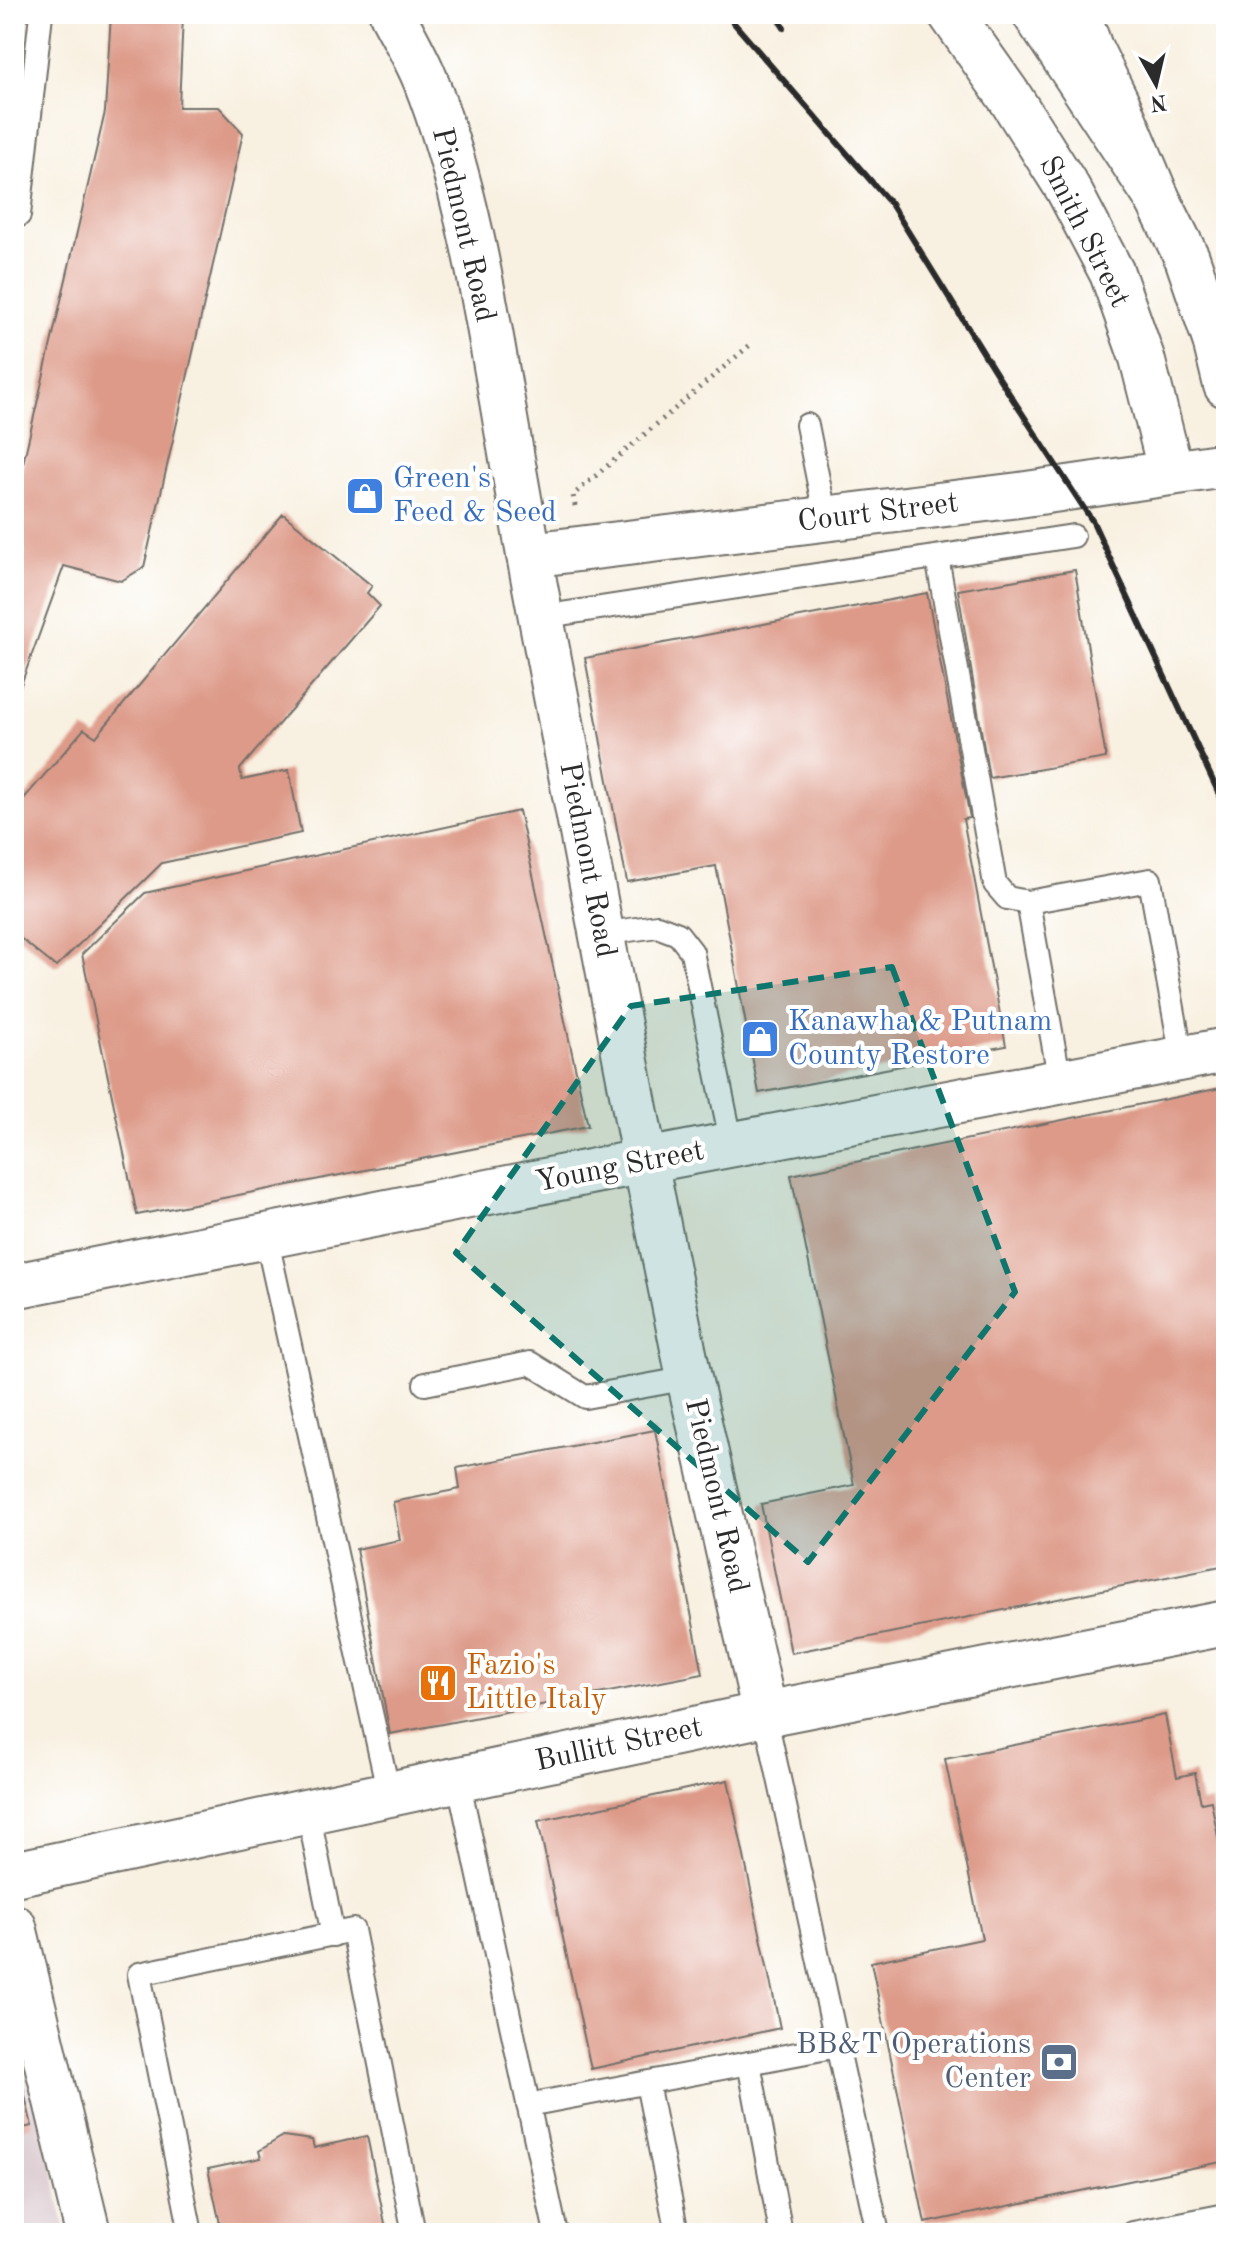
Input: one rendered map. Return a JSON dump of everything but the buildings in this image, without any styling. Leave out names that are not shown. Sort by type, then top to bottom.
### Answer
[{"type":"main road","name":"Piedmont Road","points":[[392,14],[425,78],[454,171],[479,276],[645,1161],[689,1378],[765,1714]]},
{"type":"main road","name":"Smith Street","points":[[951,14],[1011,99],[1068,189],[1112,273],[1142,358],[1171,473]]},
{"type":"main road","points":[[1035,14],[1157,198]]},
{"type":"main road","points":[[1078,14],[1157,198],[1187,258],[1215,340],[1226,385]]},
{"type":"main road","name":"Court Street","points":[[529,555],[1226,465]]},
{"type":"main road","name":"Young Street","points":[[14,1286],[1226,1050]]},
{"type":"main road","name":"Bullitt Street","points":[[14,1874],[765,1714],[1226,1623]]},
{"type":"main road","points":[[14,1927],[88,2233]]},
{"type":"lane","points":[[14,218],[19,215],[41,14]]},
{"type":"lane","points":[[807,425],[826,519]]},
{"type":"lane","points":[[541,617],[1073,536]]},
{"type":"lane","points":[[937,557],[995,884],[1007,898],[1028,902],[1150,880],[1182,1058]]},
{"type":"lane","points":[[1028,902],[1060,1082]]},
{"type":"lane","points":[[601,934],[657,926],[678,934],[692,952],[732,1145]]},
{"type":"lane","points":[[266,1236],[389,1794]]},
{"type":"lane","points":[[425,1384],[530,1363],[585,1397],[689,1378]]},
{"type":"lane","points":[[765,1714],[878,2233]]},
{"type":"lane","points":[[458,1779],[556,2233]]},
{"type":"lane","points":[[308,1811],[333,1935]]},
{"type":"lane","points":[[191,2233],[139,1974],[353,1930],[414,2233]]},
{"type":"lane","points":[[528,2105],[838,2046]]},
{"type":"lane","points":[[749,2063],[781,2233]]},
{"type":"lane","points":[[647,2083],[677,2233]]},
{"type":"lane","points":[[1133,2233],[1226,2215]]},
{"type":"path","points":[[581,549],[573,495],[750,345]]},
{"type":"highlighted area","points":[[892,967],[1015,1292],[808,1562],[456,1253],[631,1006]]},
{"type":"shaded area","points":[[14,1946],[65,2233],[14,2233]]},
{"type":"railway","points":[[726,14],[891,204],[1093,522],[1226,809]]},
{"type":"railway","points":[[775,14],[784,28]]},
{"type":"place","name":"Green's Feed & Seed","points":[[365,496]]},
{"type":"place","name":"Kanawha & Putnam County Restore","points":[[760,1039]]},
{"type":"place","name":"Fazio's Little Italy","points":[[438,1683]]},
{"type":"place","name":"BB&T Operations Center","points":[[1059,2062]]}]
